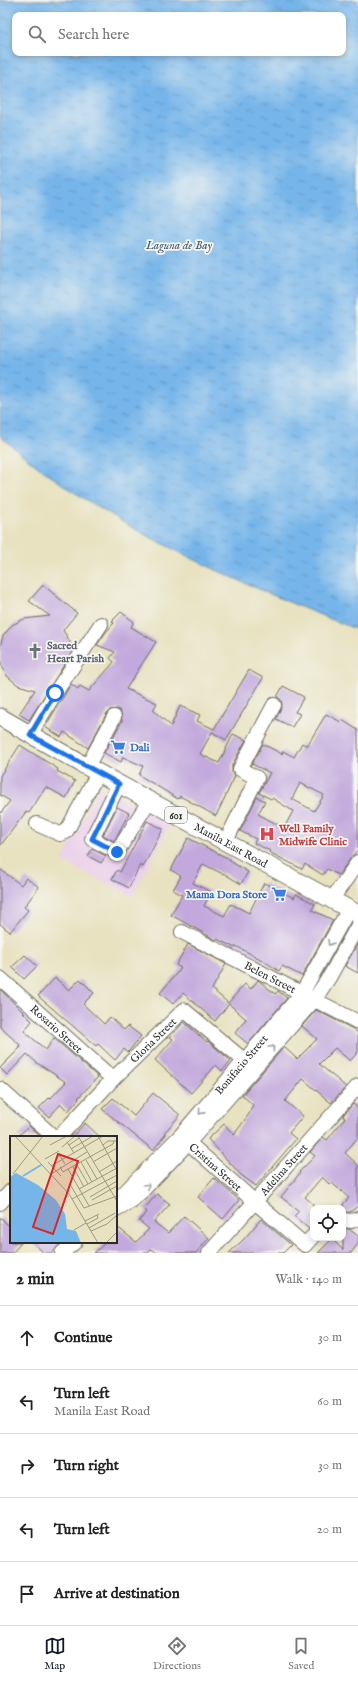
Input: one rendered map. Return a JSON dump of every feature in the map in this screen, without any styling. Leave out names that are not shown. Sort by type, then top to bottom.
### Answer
[{"type":"main road","name":"Manila East Road","points":[[0,718],[149,801],[354,911]]},
{"type":"street","points":[[30,735],[55,693],[101,624]]},
{"type":"street","points":[[226,841],[257,778],[240,769],[274,705]]},
{"type":"street","points":[[37,824],[60,834],[66,832],[114,717]]},
{"type":"street","points":[[119,784],[92,839],[117,852],[149,801]]},
{"type":"street","points":[[332,900],[358,862]]},
{"type":"street","name":"Bonifacio Street","points":[[308,997],[354,911]]},
{"type":"street","name":"Bonifacio Street","points":[[117,1208],[131,1201],[143,1190],[185,1139],[308,997],[330,976],[358,926]]},
{"type":"street","name":"Belen Street","points":[[182,932],[358,1022]]},
{"type":"street","name":"Rosario Street","points":[[0,978],[113,1079]]},
{"type":"street","name":"Gloria Street","points":[[60,1136],[113,1079],[184,1010],[249,1065]]},
{"type":"street","name":"Adelina Street","points":[[209,1253],[358,1086]]},
{"type":"street","points":[[0,1089],[53,1136]]},
{"type":"street","name":"Cristina Street","points":[[185,1139],[255,1202],[309,1240]]},
{"type":"street","points":[[346,1220],[358,1219]]},
{"type":"street","points":[[62,1253],[74,1243]]},
{"type":"shaded area","points":[[99,787],[170,825],[132,896],[62,861]]},
{"type":"water","name":"Laguna de Bay","points":[[0,0],[358,0],[358,630],[265,592],[170,548],[81,496],[39,467],[0,436]]},
{"type":"building","name":"Sacred Heart Parish","points":[[43,585],[77,613],[63,630],[70,642],[71,654],[29,720],[19,714],[35,690],[18,685],[7,676],[1,664],[0,647],[3,636],[12,625],[24,619],[50,616],[29,601]]},
{"type":"building","points":[[121,612],[134,622],[131,627],[156,642],[126,689],[157,703],[153,710],[171,726],[180,706],[200,715],[197,721],[214,729],[249,670],[263,678],[226,740],[212,732],[200,754],[219,763],[233,734],[246,740],[232,765],[232,773],[235,776],[216,816],[180,796],[178,799],[139,775],[143,766],[123,757],[121,762],[104,753],[122,721],[121,713],[118,709],[110,710],[107,713],[88,748],[64,732],[61,737],[45,727],[71,684],[78,689],[80,686],[89,691],[114,662],[110,658],[115,652],[97,645],[114,623],[112,621]]},
{"type":"building","points":[[283,686],[304,697],[295,712],[300,714],[292,727],[276,719],[282,705],[281,700],[277,697]]},
{"type":"building","points":[[326,714],[341,722],[342,720],[358,730],[358,849],[338,875],[327,869],[323,875],[305,864],[302,869],[254,843],[256,839],[240,831],[257,797],[265,801],[258,814],[284,828],[293,811],[272,798],[271,799],[259,793],[270,773],[252,764],[263,744],[282,754],[283,751],[294,757],[302,743],[307,746]],"holes":[[[300,783],[324,795],[314,811],[292,799]]]},
{"type":"building","points":[[20,745],[58,769],[57,771],[75,781],[66,798],[46,787],[29,813],[26,812],[0,846],[0,814],[10,801],[0,795],[0,776]]},
{"type":"building","points":[[117,807],[129,813],[114,841],[103,835]]},
{"type":"building","points":[[147,821],[163,829],[143,867],[140,865],[129,888],[112,879],[117,870],[120,872]]},
{"type":"building","points":[[188,838],[231,860],[230,861],[248,872],[241,884],[223,873],[203,864],[193,883],[211,892],[204,906],[224,916],[231,904],[249,913],[264,883],[294,898],[296,894],[315,904],[312,910],[333,920],[302,976],[282,966],[279,971],[236,946],[235,948],[217,939],[216,940],[171,915],[182,895],[173,890],[181,876],[171,870]]},
{"type":"building","points":[[92,849],[106,856],[101,863],[88,856]]},
{"type":"building","points":[[0,869],[21,885],[26,878],[39,887],[24,907],[28,910],[10,932],[0,924]]},
{"type":"building","points":[[358,943],[358,973],[345,966]]},
{"type":"building","points":[[188,944],[226,964],[212,989],[228,1003],[245,984],[251,989],[258,980],[275,994],[278,991],[287,998],[248,1044],[235,1033],[246,1019],[229,1004],[215,1021],[183,993],[173,1004],[160,993],[181,968],[176,965]]},
{"type":"building","points":[[25,955],[37,966],[24,979],[12,967]]},
{"type":"building","points":[[55,978],[69,990],[80,979],[94,993],[83,1004],[104,1024],[110,1017],[124,1030],[128,1026],[141,1036],[128,1052],[124,1049],[115,1060],[98,1044],[96,1046],[38,996]]},
{"type":"building","points":[[0,989],[32,1021],[24,1031],[46,1050],[54,1038],[98,1077],[68,1111],[61,1104],[49,1117],[39,1108],[66,1082],[37,1063],[27,1054],[7,1075],[0,1068],[20,1048],[18,1047],[20,1045],[0,1027]]},
{"type":"building","points":[[316,1010],[358,1033],[358,1052],[350,1061],[335,1048],[319,1064],[346,1087],[331,1103],[303,1079],[285,1101],[303,1116],[289,1133],[296,1139],[256,1186],[241,1175],[208,1139],[224,1124],[234,1135],[251,1111],[250,1110],[253,1105],[242,1095],[284,1047],[297,1059],[317,1039],[302,1026]]},
{"type":"building","points":[[184,1022],[231,1061],[222,1071],[216,1065],[191,1093],[155,1060],[173,1039],[170,1037]]},
{"type":"building","points":[[153,1093],[180,1115],[164,1133],[166,1134],[153,1150],[102,1109],[113,1098],[134,1116]]},
{"type":"building","points":[[353,1104],[358,1108],[358,1137],[345,1153],[358,1165],[358,1206],[350,1212],[346,1212],[346,1205],[343,1204],[349,1198],[332,1183],[330,1185],[322,1177],[305,1197],[313,1204],[310,1205],[309,1229],[294,1216],[299,1211],[281,1197],[300,1173],[299,1172],[315,1156],[310,1152],[323,1137],[327,1140],[345,1118],[343,1117]]},
{"type":"building","points":[[85,1123],[99,1136],[73,1136]]},
{"type":"building","points":[[29,1126],[40,1136],[18,1136]]},
{"type":"building","points":[[214,1178],[239,1200],[223,1219],[198,1197]]},
{"type":"building","points":[[157,1194],[170,1204],[154,1222],[168,1233],[184,1216],[209,1238],[196,1253],[157,1253],[152,1249],[148,1253],[94,1253],[105,1243],[117,1243],[117,1227],[136,1242],[149,1229],[139,1221],[147,1212],[144,1209]]},
{"type":"building","points":[[0,1217],[10,1227],[10,1243],[21,1243],[12,1253],[0,1253]]},
{"type":"building","points":[[261,1219],[291,1245],[283,1253],[229,1253],[243,1240]]},
{"type":"building","points":[[346,1229],[349,1229],[358,1236],[358,1244],[351,1253],[318,1253],[330,1241],[334,1241],[343,1250],[343,1241],[346,1241]]},
{"type":"building","points":[[33,1243],[61,1243],[52,1253],[44,1253]]},
{"type":"place","name":"Sacred Heart Parish","points":[[35,651]]},
{"type":"place","name":"Dali","points":[[118,747]]},
{"type":"place","name":"Well Family Midwife Clinic","points":[[267,834]]},
{"type":"place","name":"Mama Dora Store","points":[[279,894]]},
{"type":"route","points":[[55,693],[30,735],[119,784],[92,839],[117,852]]}]
